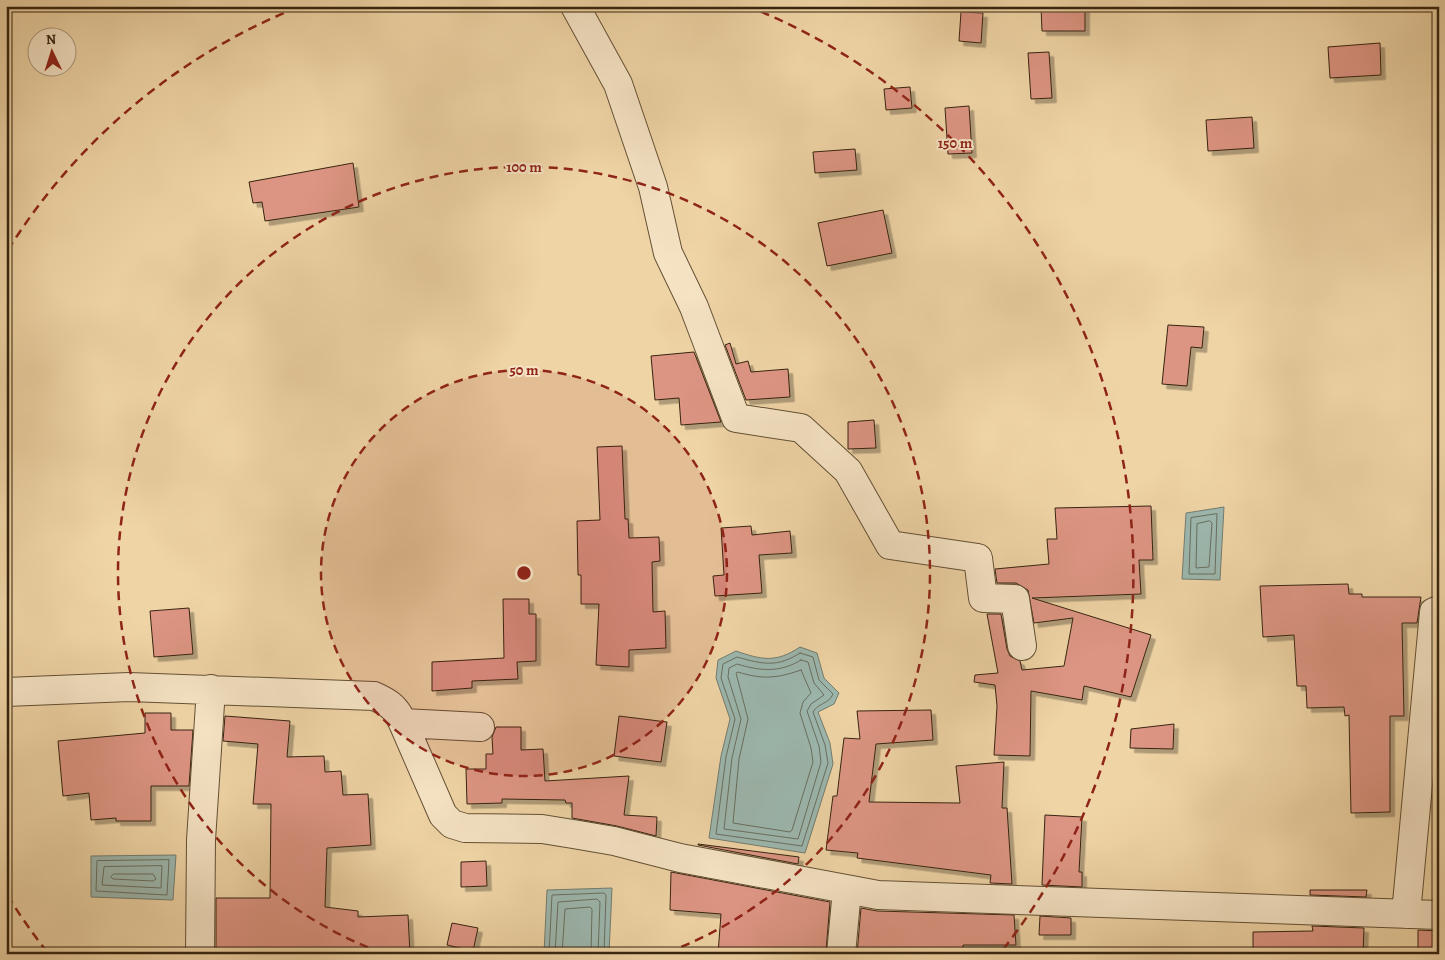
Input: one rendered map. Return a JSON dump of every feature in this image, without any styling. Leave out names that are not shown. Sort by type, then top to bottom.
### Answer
[{"type":"street","points":[[575,6],[618,84],[653,187],[668,253],[694,307],[736,418],[801,428],[848,471],[890,545],[978,558],[983,598],[1015,598],[1022,646]]},
{"type":"street","points":[[1406,914],[1434,612],[1439,610]]},
{"type":"street","points":[[6,692],[129,687],[211,688],[374,696],[395,708],[442,815],[452,824],[465,828],[542,829],[614,841],[680,858],[878,895],[1439,915]]},
{"type":"street","points":[[200,954],[201,840],[211,688]]},
{"type":"street","points":[[403,723],[480,727]]},
{"type":"street","points":[[841,954],[847,890]]},
{"type":"water","points":[[1224,507],[1220,580],[1182,579],[1186,513]]},
{"type":"water","points":[[800,647],[817,653],[824,678],[839,693],[834,704],[818,712],[830,743],[833,764],[805,853],[709,838],[721,756],[730,719],[716,678],[718,660],[736,651],[761,658],[776,658],[784,656]]},
{"type":"water","points":[[176,855],[173,900],[91,897],[91,856]]},
{"type":"water","points":[[612,888],[609,954],[544,954],[547,890]]},
{"type":"building","points":[[1085,6],[1085,31],[1042,31],[1041,7]]},
{"type":"building","points":[[961,12],[983,13],[981,43],[959,41]]},
{"type":"building","points":[[1380,43],[1381,75],[1330,78],[1328,47]]},
{"type":"building","points":[[1049,52],[1052,98],[1031,99],[1028,53]]},
{"type":"building","points":[[910,87],[912,108],[886,110],[884,89]]},
{"type":"building","points":[[969,106],[972,153],[948,154],[945,108]]},
{"type":"building","points":[[1252,117],[1254,148],[1208,151],[1206,120]]},
{"type":"building","points":[[855,149],[857,170],[815,173],[813,152]]},
{"type":"building","points":[[353,163],[359,207],[265,221],[262,202],[253,203],[249,182]]},
{"type":"building","points":[[883,210],[892,253],[827,266],[818,223]]},
{"type":"building","points":[[1168,325],[1204,327],[1202,348],[1191,347],[1187,386],[1162,384]]},
{"type":"building","points":[[730,343],[736,364],[748,361],[751,372],[788,369],[790,397],[746,400],[725,345]]},
{"type":"building","points":[[694,352],[721,422],[681,425],[679,398],[655,400],[651,356]]},
{"type":"building","points":[[874,420],[876,448],[848,449],[848,422]]},
{"type":"building","points":[[622,446],[625,519],[628,519],[629,538],[659,537],[660,561],[652,562],[653,612],[665,611],[666,648],[629,650],[629,667],[596,665],[599,604],[581,604],[581,575],[578,575],[577,521],[600,520],[597,447]]},
{"type":"building","points":[[1151,506],[1153,560],[1139,560],[1141,594],[1032,598],[1151,635],[1131,697],[1084,686],[1082,700],[1031,691],[1030,756],[994,755],[997,706],[995,685],[974,682],[975,675],[998,673],[987,614],[1001,614],[1007,649],[1010,656],[1020,661],[1022,670],[1064,666],[1073,618],[1034,623],[1028,590],[1016,583],[997,583],[995,569],[1049,564],[1047,539],[1057,539],[1055,508]]},
{"type":"building","points":[[751,526],[752,535],[790,531],[792,553],[759,555],[762,593],[715,596],[713,576],[724,575],[721,528]]},
{"type":"building","points":[[1348,584],[1349,594],[1362,594],[1362,597],[1421,597],[1417,623],[1402,623],[1404,716],[1390,716],[1390,812],[1351,813],[1349,715],[1345,716],[1344,707],[1307,708],[1306,686],[1297,686],[1294,635],[1263,637],[1260,586]]},
{"type":"building","points":[[503,599],[529,599],[529,614],[536,614],[536,661],[517,662],[518,679],[472,681],[472,688],[432,691],[432,662],[504,658]]},
{"type":"building","points":[[189,608],[193,654],[154,657],[150,611]]},
{"type":"building","points":[[931,710],[933,740],[876,744],[869,802],[960,803],[956,766],[1004,762],[1002,808],[1007,808],[1012,884],[990,883],[991,875],[857,858],[858,853],[826,850],[833,796],[837,796],[844,738],[860,739],[857,711]]},
{"type":"building","points":[[145,713],[171,713],[171,730],[193,730],[189,786],[151,786],[151,821],[116,821],[116,818],[91,820],[89,793],[63,796],[58,741],[145,733]]},
{"type":"building","points":[[225,716],[290,721],[287,757],[324,756],[325,772],[341,771],[343,795],[368,794],[371,845],[327,848],[325,907],[358,911],[358,917],[408,915],[410,954],[216,954],[216,898],[270,898],[271,804],[253,804],[258,744],[223,741]]},
{"type":"building","points":[[619,716],[667,722],[661,762],[614,756]]},
{"type":"building","points":[[1174,724],[1173,749],[1130,748],[1131,729]]},
{"type":"building","points":[[496,727],[521,727],[521,750],[543,749],[545,781],[629,776],[624,815],[657,817],[656,836],[617,826],[572,818],[572,803],[566,803],[565,800],[502,799],[502,803],[467,804],[466,769],[486,769],[486,754],[493,754],[492,737]]},
{"type":"building","points":[[1045,815],[1082,817],[1079,872],[1082,872],[1082,887],[1042,885]]},
{"type":"building","points":[[698,845],[799,857],[798,864]]},
{"type":"building","points":[[486,861],[487,886],[461,887],[461,862]]},
{"type":"building","points":[[671,872],[830,902],[826,951],[811,949],[811,954],[718,954],[721,914],[670,910]]},
{"type":"building","points":[[1310,890],[1367,890],[1366,897],[1310,895]]},
{"type":"building","points":[[861,908],[877,911],[1014,915],[1016,945],[963,945],[963,954],[857,954]]},
{"type":"building","points":[[1040,916],[1071,918],[1071,935],[1039,935]]},
{"type":"building","points":[[452,923],[478,928],[473,951],[447,945]]},
{"type":"building","points":[[1312,926],[1364,928],[1363,954],[1253,954],[1253,932],[1313,931]]},
{"type":"building","points":[[1418,930],[1439,931],[1439,954],[1418,954]]}]
